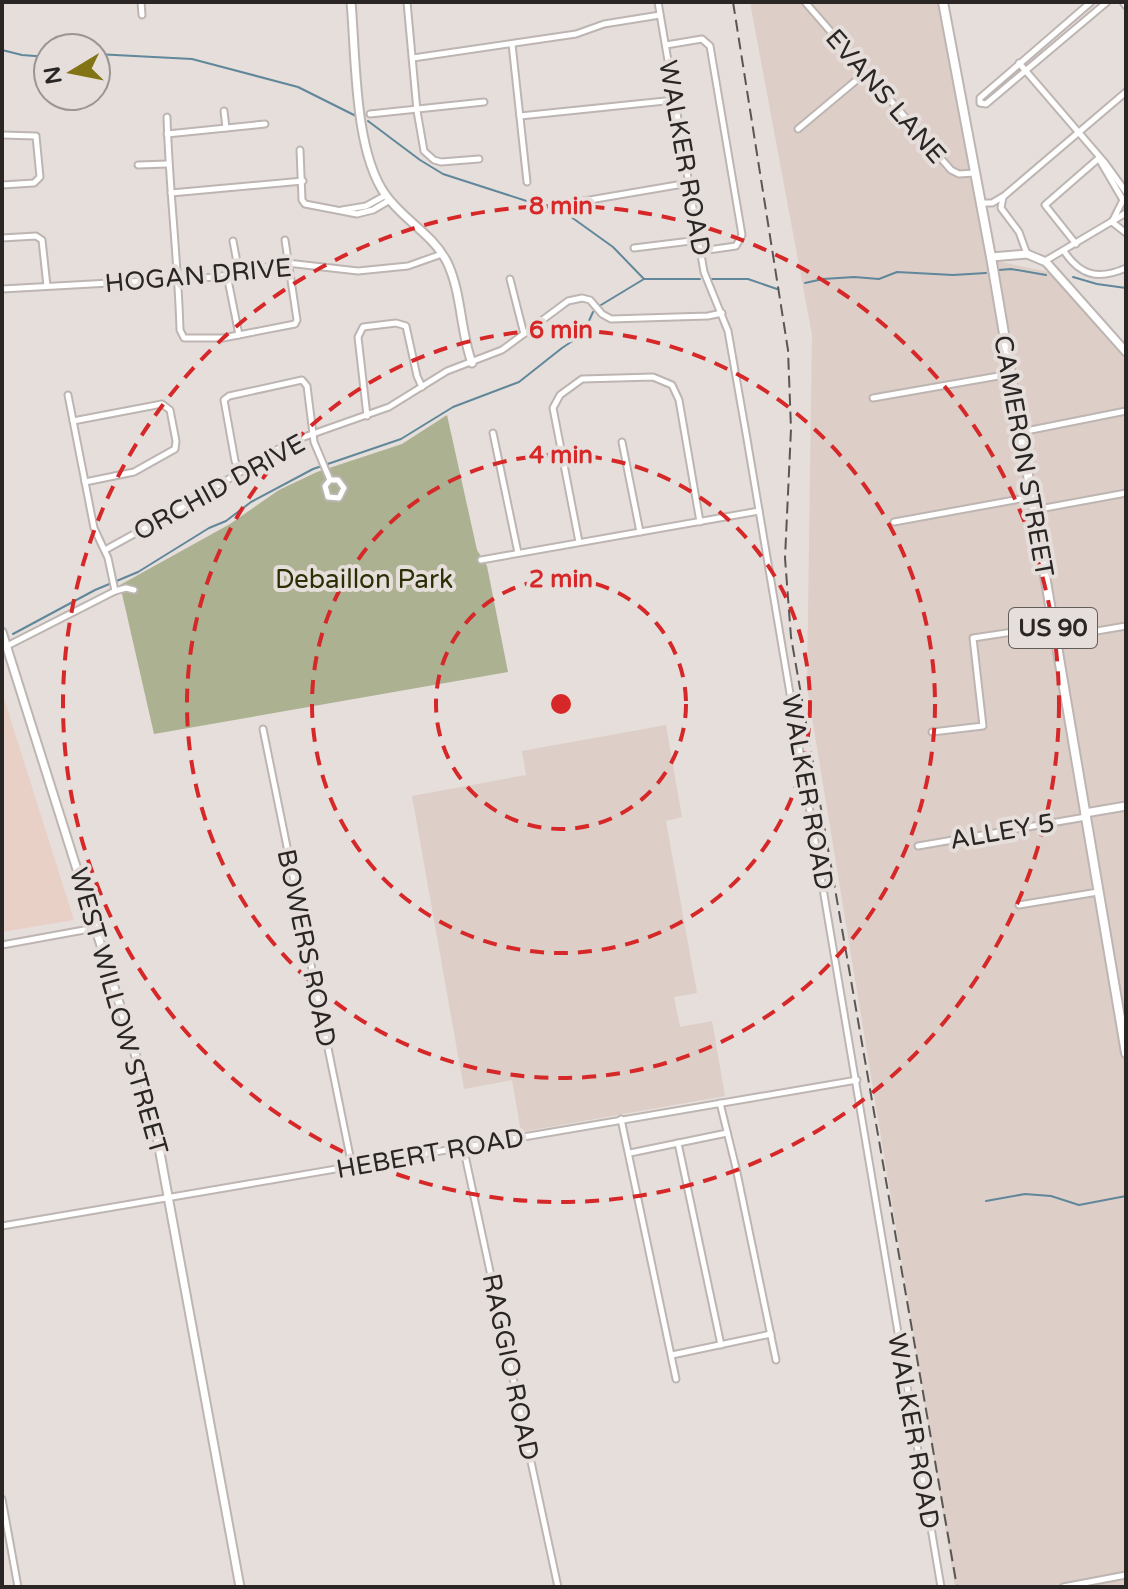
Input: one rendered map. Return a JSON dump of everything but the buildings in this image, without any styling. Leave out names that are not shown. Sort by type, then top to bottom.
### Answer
[{"type":"main road","points":[[351,2],[365,149],[370,166],[388,198],[427,234],[442,254],[453,276],[472,363]]},
{"type":"main road","name":"CAMERON STREET","points":[[943,2],[991,257],[1126,1053]]},
{"type":"main road","points":[[991,257],[1027,254],[1044,261],[1125,349]]},
{"type":"main road","name":"WEST WILLOW STREET","points":[[2,632],[151,1104],[240,1587]]},
{"type":"main road","points":[[1085,815],[1126,806]]},
{"type":"street","points":[[141,2],[142,15]]},
{"type":"street","points":[[407,2],[422,146],[432,159],[441,162],[479,159]]},
{"type":"street","name":"WALKER ROAD","points":[[658,2],[705,278],[728,331],[941,1587]]},
{"type":"street","name":"EVANS LANE","points":[[805,2],[951,170],[959,174],[975,173]]},
{"type":"street","points":[[1091,2],[980,98],[980,103],[986,104],[1027,72],[1107,2]]},
{"type":"street","points":[[413,58],[576,34],[604,24],[660,15]]},
{"type":"street","points":[[666,45],[706,40],[710,46],[742,235],[740,242],[733,247],[701,251]]},
{"type":"street","points":[[512,44],[527,182]]},
{"type":"street","points":[[1019,63],[1099,158],[1115,182],[1124,200],[1112,222]]},
{"type":"street","points":[[798,129],[865,73]]},
{"type":"street","points":[[981,203],[992,203],[1004,196],[1126,92]]},
{"type":"street","points":[[520,116],[675,100]]},
{"type":"street","points":[[370,114],[484,102]]},
{"type":"street","points":[[224,111],[226,128]]},
{"type":"street","points":[[167,117],[180,330],[184,338],[194,340],[239,335],[295,324],[285,240]]},
{"type":"street","points":[[167,134],[265,124]]},
{"type":"street","points":[[2,135],[36,136],[40,177],[34,183],[2,185]]},
{"type":"street","points":[[300,150],[302,200],[305,204],[351,214],[363,213],[388,198]]},
{"type":"street","points":[[1076,244],[1045,205],[1099,158]]},
{"type":"street","points":[[138,165],[168,164]]},
{"type":"street","points":[[1115,182],[1126,173]]},
{"type":"street","points":[[171,193],[303,181]]},
{"type":"street","points":[[1115,182],[1126,192]]},
{"type":"street","points":[[572,203],[689,183]]},
{"type":"street","points":[[1004,196],[1001,208],[1019,232],[1027,254]]},
{"type":"street","points":[[1044,261],[1126,213]]},
{"type":"street","points":[[1112,222],[1126,233]]},
{"type":"street","points":[[2,238],[36,236],[42,240],[47,286]]},
{"type":"street","points":[[634,248],[699,240]]},
{"type":"street","points":[[233,241],[239,273]]},
{"type":"street","points":[[1064,251],[1074,266],[1097,275],[1126,268]]},
{"type":"street","name":"HOGAN DRIVE","points":[[2,289],[227,275],[287,263],[358,271],[408,266],[442,254]]},
{"type":"street","points":[[227,275],[239,335]]},
{"type":"street","points":[[510,279],[524,334]]},
{"type":"street","name":"ORCHID DRIVE","points":[[105,550],[290,442],[389,407],[447,371],[496,354],[575,298],[590,300],[611,319],[722,313]]},
{"type":"street","points":[[367,416],[358,337],[363,327],[396,323],[406,326],[422,387]]},
{"type":"street","points":[[873,398],[1010,374]]},
{"type":"street","points":[[579,542],[553,408],[560,395],[582,379],[653,377],[672,385],[679,400],[700,522]]},
{"type":"street","points":[[240,471],[224,400],[229,396],[295,380],[305,381],[312,434],[330,480]]},
{"type":"street","points":[[68,395],[94,528],[105,550],[115,591]]},
{"type":"street","points":[[73,421],[162,404],[170,410],[176,441],[172,451],[134,472],[85,482]]},
{"type":"street","points":[[1020,433],[1126,411]]},
{"type":"street","points":[[493,433],[518,553]]},
{"type":"street","points":[[622,442],[640,532]]},
{"type":"street","points":[[1033,510],[1126,493]]},
{"type":"street","points":[[894,522],[1031,497]]},
{"type":"street","points":[[481,560],[759,511]]},
{"type":"street","points":[[7,646],[115,591],[126,588],[134,590]]},
{"type":"street","points":[[932,732],[983,726],[973,638],[1053,626]]},
{"type":"street","points":[[1055,638],[1126,626]]},
{"type":"street","name":"BOWERS ROAD","points":[[263,729],[352,1166]]},
{"type":"street","name":"ALLEY 5","points":[[918,846],[1085,815]]},
{"type":"street","points":[[1019,905],[1099,892]]},
{"type":"street","points":[[2,945],[96,927]]},
{"type":"street","name":"HEBERT ROAD","points":[[2,1226],[857,1080]]},
{"type":"street","points":[[720,1103],[776,1360]]},
{"type":"street","points":[[621,1119],[676,1379]]},
{"type":"street","points":[[630,1153],[727,1133]]},
{"type":"street","points":[[678,1143],[721,1345]]},
{"type":"street","name":"RAGGIO ROAD","points":[[463,1146],[558,1587]]},
{"type":"street","points":[[672,1355],[771,1334]]},
{"type":"street","points":[[2,1499],[18,1587]]},
{"type":"street","points":[[1063,1587],[1126,1575]]},
{"type":"shaded area","points":[[750,2],[944,2],[986,259],[1049,272],[1126,361],[1126,1587],[955,1587],[807,687],[812,335]]},
{"type":"shaded area","points":[[2,692],[74,920],[2,932]]},
{"type":"shaded area","points":[[666,725],[682,817],[666,821],[697,993],[674,997],[680,1027],[712,1021],[725,1096],[521,1132],[512,1080],[464,1089],[412,796],[526,775],[522,751]]},
{"type":"green space","name":"Debaillon Park","points":[[447,415],[477,550],[487,566],[508,672],[154,734],[120,585],[230,524],[279,490],[317,472],[402,444]]},
{"type":"waterway","points":[[2,50],[32,56]]},
{"type":"waterway","points":[[112,55],[192,59],[298,87],[356,116]]},
{"type":"waterway","points":[[368,121],[443,174],[567,214],[613,247],[644,279],[700,279]]},
{"type":"waterway","points":[[999,270],[1046,275]]},
{"type":"waterway","points":[[805,283],[854,277],[879,279],[897,272],[986,273]]},
{"type":"waterway","points":[[1073,277],[1126,288]]},
{"type":"waterway","points":[[601,305],[644,279]]},
{"type":"waterway","points":[[711,279],[748,279],[777,289]]},
{"type":"waterway","points":[[13,634],[95,590],[138,572],[209,528],[226,521],[251,502],[313,469],[401,439],[453,407],[519,382],[583,334],[593,312]]},
{"type":"waterway","points":[[986,1201],[1025,1194],[1051,1196],[1079,1205],[1126,1196]]},
{"type":"railway","points":[[733,2],[788,350],[791,429],[785,558],[791,637],[957,1587]]}]
